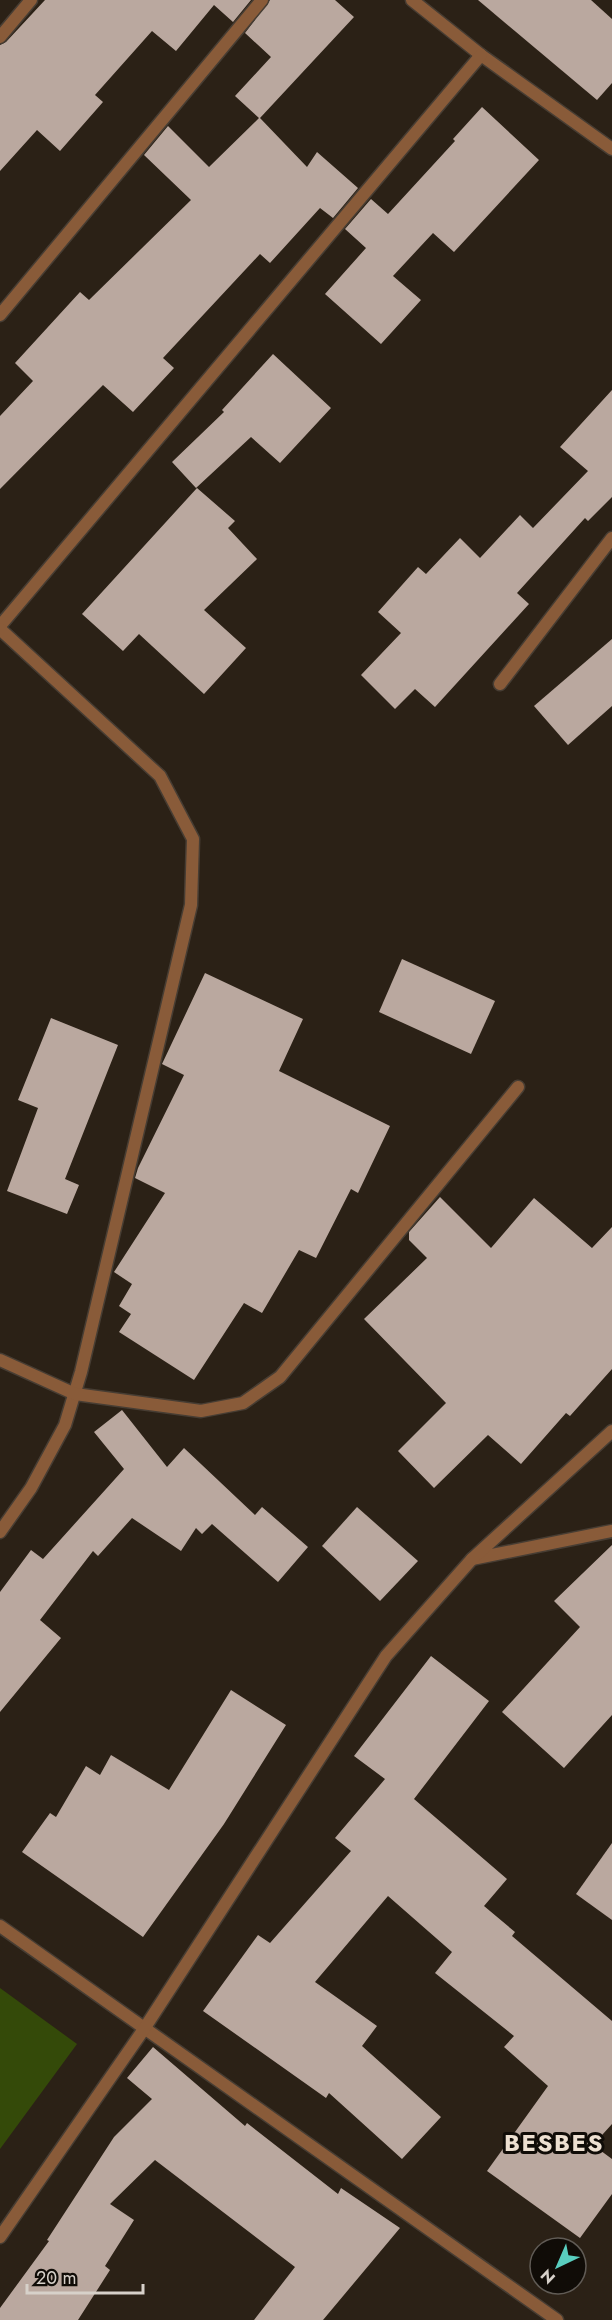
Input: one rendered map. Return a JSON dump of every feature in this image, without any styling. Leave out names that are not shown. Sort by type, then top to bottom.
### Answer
[{"type":"street","points":[[0,37],[31,0]]},
{"type":"street","points":[[0,315],[262,0]]},
{"type":"street","points":[[412,0],[481,55],[612,149]]},
{"type":"street","points":[[0,1532],[42,1467],[64,1425],[75,1394],[191,905],[194,839],[160,776],[0,627],[481,55]]},
{"type":"street","points":[[500,684],[612,538]]},
{"type":"street","points":[[0,1360],[75,1394],[201,1411],[243,1403],[280,1377],[518,1087]]},
{"type":"street","points":[[0,2237],[144,2029],[386,1656],[472,1559],[612,1431]]},
{"type":"street","points":[[472,1559],[612,1531]]},
{"type":"street","points":[[0,1926],[556,2320]]},
{"type":"green space","points":[[0,1988],[77,2044],[0,2149]]},
{"type":"building","points":[[45,0],[251,0],[233,22],[214,5],[176,51],[152,31],[95,95],[103,102],[60,151],[37,130],[0,171],[0,45],[6,42]]},
{"type":"building","points":[[270,0],[335,0],[354,17],[260,118],[307,167],[317,152],[358,188],[333,218],[320,208],[270,263],[260,254],[163,358],[174,368],[133,412],[103,385],[0,489],[0,416],[33,381],[15,363],[80,292],[89,300],[191,200],[144,155],[168,126],[209,167],[259,118],[235,96],[271,57],[245,33]]},
{"type":"building","points":[[478,0],[591,0],[612,19],[612,83],[597,100]]},
{"type":"building","points":[[482,107],[539,160],[454,252],[433,233],[393,276],[421,300],[381,344],[325,294],[366,248],[345,229],[371,199],[388,214],[455,141],[453,139]]},
{"type":"building","points":[[273,354],[331,408],[280,463],[251,437],[196,488],[172,462],[224,412],[222,410]]},
{"type":"building","points":[[612,390],[612,497],[588,521],[585,518],[517,593],[529,604],[435,707],[415,689],[395,709],[361,675],[401,633],[378,612],[418,567],[426,574],[460,538],[480,558],[520,515],[533,528],[588,471],[560,447]]},
{"type":"building","points":[[197,488],[235,521],[228,528],[257,559],[204,610],[246,648],[204,694],[139,634],[123,651],[82,614]]},
{"type":"building","points":[[612,639],[612,706],[568,745],[534,706]]},
{"type":"building","points":[[402,959],[495,1001],[471,1054],[379,1012]]},
{"type":"building","points":[[205,973],[303,1019],[279,1071],[390,1126],[358,1193],[351,1189],[316,1258],[299,1250],[262,1313],[244,1303],[194,1380],[119,1332],[131,1314],[119,1306],[132,1284],[114,1272],[165,1193],[135,1178],[184,1075],[162,1064]]},
{"type":"building","points":[[51,1018],[118,1045],[65,1179],[79,1185],[67,1214],[7,1191],[38,1108],[18,1100]]},
{"type":"building","points":[[440,1197],[491,1248],[534,1198],[592,1248],[612,1227],[612,1369],[570,1416],[566,1413],[521,1464],[488,1435],[434,1488],[398,1451],[446,1403],[364,1319],[427,1258],[409,1240],[409,1232]]},
{"type":"building","points":[[122,1410],[167,1467],[184,1448],[255,1515],[262,1507],[308,1547],[278,1582],[212,1524],[202,1534],[196,1528],[181,1551],[132,1518],[98,1556],[93,1551],[40,1620],[61,1638],[0,1712],[0,1592],[31,1550],[43,1559],[124,1469],[94,1432]]},
{"type":"building","points":[[357,1507],[418,1561],[380,1601],[322,1546]]},
{"type":"building","points":[[612,1545],[612,1715],[564,1768],[502,1712],[580,1627],[554,1601]]},
{"type":"building","points":[[431,1656],[489,1701],[414,1799],[507,1879],[484,1906],[515,1932],[512,1936],[612,2021],[612,2124],[593,2145],[612,2159],[612,2194],[581,2236],[577,2236],[487,2171],[548,2086],[504,2047],[514,2036],[435,1973],[452,1952],[388,1896],[315,1982],[377,2026],[362,2046],[441,2117],[402,2159],[329,2093],[326,2098],[203,2011],[258,1935],[270,1943],[351,1851],[335,1838],[385,1779],[354,1756]]},
{"type":"building","points":[[231,1690],[286,1725],[224,1824],[143,1937],[22,1852],[50,1813],[56,1817],[86,1766],[100,1775],[111,1755],[169,1790]]},
{"type":"building","points":[[612,1843],[612,1920],[576,1894]]},
{"type":"building","points":[[153,2047],[245,2126],[247,2123],[338,2194],[341,2188],[400,2228],[323,2320],[254,2320],[295,2267],[155,2160],[110,2204],[134,2220],[105,2266],[110,2270],[78,2320],[0,2320],[0,2308],[49,2241],[47,2240],[114,2137],[152,2099],[127,2078]]},
{"type":"district","name":"BESBES","points":[[554,2142]]}]
